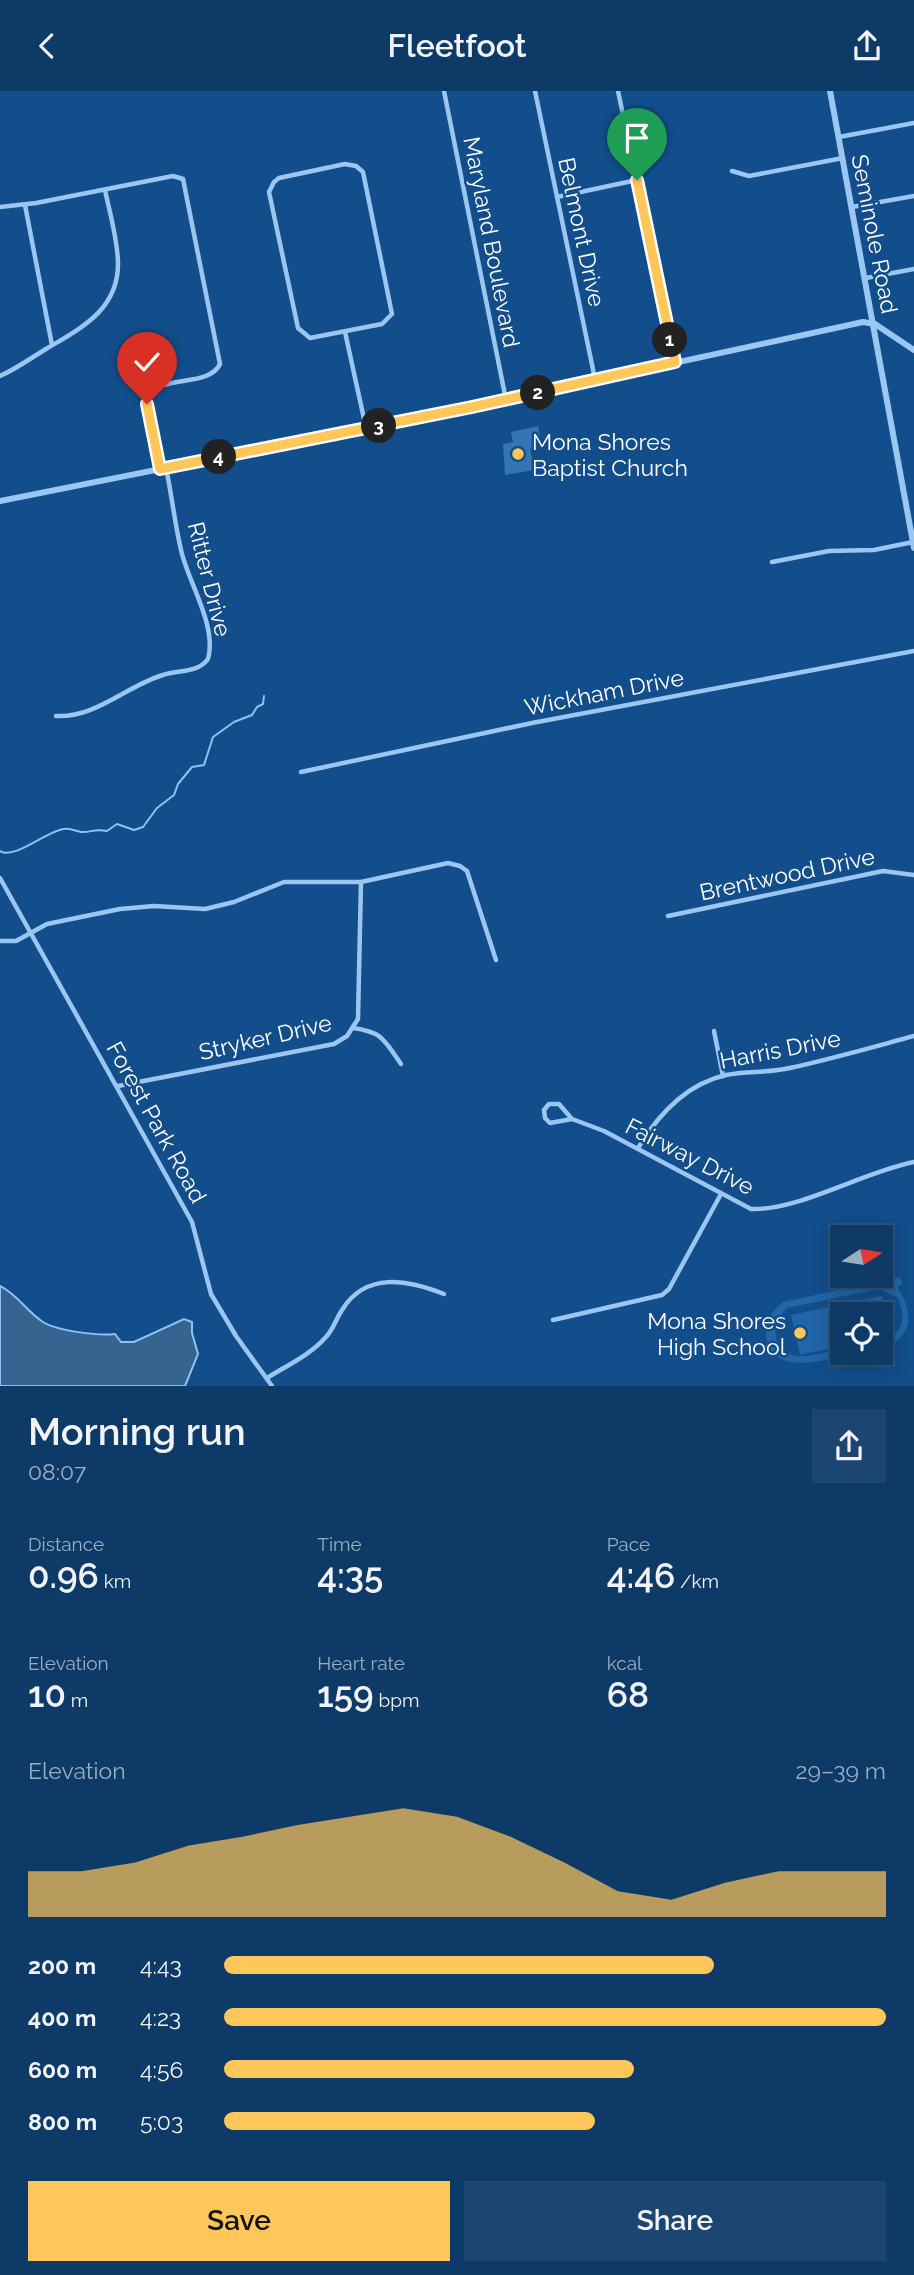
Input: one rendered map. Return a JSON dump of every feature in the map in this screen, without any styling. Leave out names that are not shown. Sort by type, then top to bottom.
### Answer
[{"type":"street","name":"Maryland Boulevard","points":[[444,91],[506,400]]},
{"type":"street","name":"Belmont Drive","points":[[535,91],[595,379]]},
{"type":"street","points":[[618,91],[675,362]]},
{"type":"street","name":"Seminole Road","points":[[830,91],[875,324],[913,545]]},
{"type":"street","points":[[839,137],[914,123]]},
{"type":"street","points":[[732,171],[749,176],[843,158]]},
{"type":"street","points":[[349,164],[363,172],[392,310],[390,317],[382,324],[345,332],[314,338],[299,331],[269,192],[279,178],[349,164]]},
{"type":"street","points":[[0,207],[25,205],[179,177],[185,183],[220,364],[211,375],[158,386],[149,393],[147,404],[163,469]]},
{"type":"street","points":[[557,197],[637,180]]},
{"type":"street","points":[[0,376],[96,316],[106,305],[114,287],[118,254],[105,190]]},
{"type":"street","points":[[852,208],[914,196]]},
{"type":"street","points":[[25,205],[52,345]]},
{"type":"street","points":[[866,278],[914,269]]},
{"type":"street","points":[[0,502],[506,400],[863,322],[875,324],[914,350]]},
{"type":"street","points":[[345,332],[366,428]]},
{"type":"street","name":"Ritter Drive","points":[[56,716],[82,713],[163,674],[200,667],[208,659],[209,638],[202,605],[182,553],[163,469]]},
{"type":"street","points":[[772,562],[829,551],[874,550],[913,545]]},
{"type":"street","name":"Wickham Drive","points":[[301,772],[532,723],[914,651]]},
{"type":"street","points":[[0,941],[16,941],[47,924],[120,909],[154,906],[205,909],[234,902],[284,882],[361,881],[448,863],[460,866],[469,878],[496,960]]},
{"type":"street","name":"Brentwood Drive","points":[[668,916],[883,871],[914,875]]},
{"type":"street","name":"Forest Park Road","points":[[0,878],[195,1227],[211,1294],[236,1336],[272,1386]]},
{"type":"street","points":[[353,1028],[358,1019],[361,881]]},
{"type":"street","name":"Stryker Drive","points":[[118,1086],[334,1044],[347,1036],[353,1028],[372,1030],[379,1035],[401,1064]]},
{"type":"street","points":[[714,1031],[723,1076]]},
{"type":"street","name":"Harris Drive","points":[[638,1148],[654,1121],[668,1107],[696,1087],[723,1076],[786,1069],[914,1036]]},
{"type":"street","name":"Fairway Drive","points":[[572,1119],[550,1123],[545,1118],[544,1110],[549,1104],[556,1103],[572,1119],[638,1148],[751,1209],[768,1210],[884,1168],[914,1162]]},
{"type":"street","points":[[553,1320],[662,1295],[669,1289],[721,1194]]},
{"type":"street","points":[[267,1378],[326,1338],[350,1300],[370,1286],[392,1280],[404,1281],[444,1294]]},
{"type":"shaded area","points":[[900,1277],[902,1284],[897,1287],[906,1306],[908,1324],[905,1332],[893,1343],[893,1336],[901,1324],[902,1311],[897,1297],[879,1289],[787,1308],[776,1321],[776,1337],[786,1353],[806,1356],[830,1352],[830,1359],[803,1363],[790,1362],[770,1349],[766,1335],[768,1320],[783,1302],[849,1288],[893,1288],[893,1278]]},
{"type":"shaded area","points":[[0,1286],[49,1325],[78,1332],[115,1334],[121,1342],[134,1342],[184,1319],[192,1322],[198,1354],[185,1386],[0,1386]]},
{"type":"shaded area","points":[[882,1296],[883,1302],[853,1302]]},
{"type":"shaded area","points":[[830,1307],[830,1349],[800,1355],[791,1315]]},
{"type":"building","name":"Mona Shores Baptist Church","points":[[538,426],[542,447],[530,449],[534,470],[505,475],[503,444],[513,442],[511,432]]},
{"type":"waterway","points":[[0,851],[14,852],[64,829],[81,832],[107,831],[117,824],[134,830],[143,827],[157,808],[174,795],[178,784],[192,767],[204,765],[213,737],[234,722],[252,715],[257,707],[263,704],[264,696]]},
{"type":"place","name":"Mona Shores Baptist Church","points":[[518,454]]},
{"type":"place","name":"Mona Shores High School","points":[[800,1333]]},
{"type":"route","points":[[147,404],[160,469],[472,407],[675,362],[637,180]]}]
